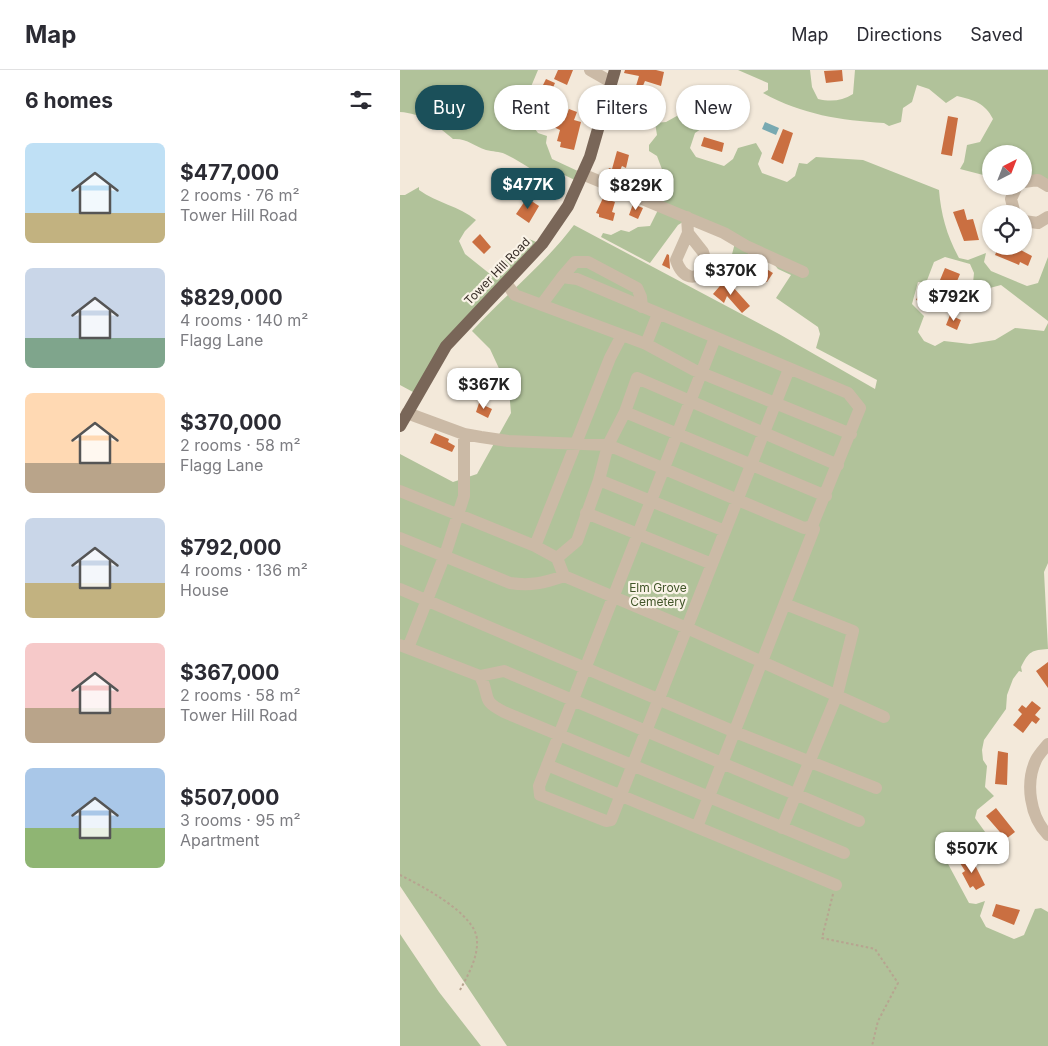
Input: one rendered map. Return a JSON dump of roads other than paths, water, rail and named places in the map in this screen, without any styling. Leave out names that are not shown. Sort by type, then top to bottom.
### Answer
[{"type":"main road","name":"Tower Hill Road","points":[[400,426],[446,346],[542,244],[568,206],[582,174],[613,76]]},
{"type":"street","points":[[590,70],[613,76]]},
{"type":"street","points":[[582,174],[724,232],[746,246],[803,272]]},
{"type":"street","points":[[1032,180],[1047,184]]},
{"type":"street","points":[[687,217],[688,233]]},
{"type":"street","points":[[1032,222],[1038,222],[1048,217]]},
{"type":"street","points":[[542,304],[575,262],[588,262],[637,288],[641,297],[642,307]]},
{"type":"street","points":[[562,277],[577,279],[848,393],[856,400],[860,408],[826,496],[812,526],[814,529],[697,828]]},
{"type":"street","points":[[506,283],[515,295],[646,344],[701,373],[851,434]]},
{"type":"street","points":[[646,344],[658,314]]},
{"type":"street","points":[[535,546],[610,358],[622,335]]},
{"type":"street","points":[[715,338],[547,765],[539,786],[540,795],[606,820],[611,820],[789,369]]},
{"type":"street","points":[[557,558],[577,541],[599,480],[608,445],[625,412],[637,378],[838,465]]},
{"type":"street","points":[[625,412],[826,496]]},
{"type":"street","points":[[407,413],[464,434],[508,441],[608,445],[804,528],[812,526]]},
{"type":"street","points":[[464,434],[464,496],[459,514],[426,600],[404,646],[480,676],[504,671],[859,821]]},
{"type":"street","points":[[599,480],[725,531]]},
{"type":"street","points":[[400,491],[535,546],[557,558],[564,576]]},
{"type":"street","points":[[586,513],[712,564]]},
{"type":"street","points":[[400,538],[510,583],[527,586],[539,585],[564,576],[763,661],[884,717]]},
{"type":"street","points":[[400,590],[660,698],[735,732],[876,788]]},
{"type":"street","points":[[782,828],[836,695],[853,631],[785,604]]},
{"type":"street","points":[[480,676],[486,688],[486,698],[490,705],[844,853]]},
{"type":"street","points":[[1048,744],[1036,759],[1030,778],[1033,808],[1048,835]]},
{"type":"street","points":[[547,765],[836,885]]},
{"type":"water","points":[[765,122],[779,128],[776,135],[762,129]]},
{"type":"park label","name":"Elm Grove Cemetery","points":[[658,594]]}]
